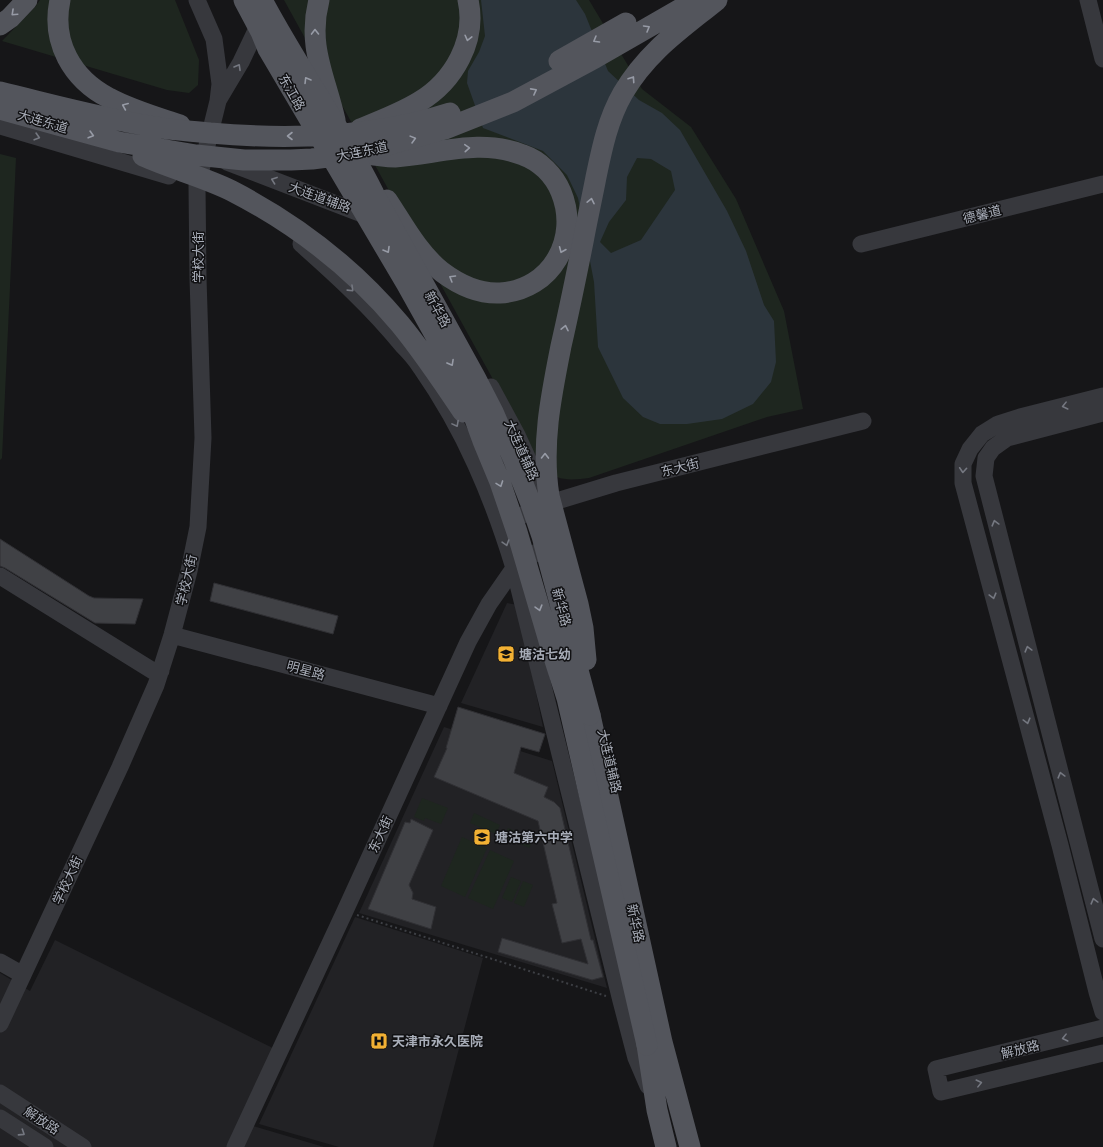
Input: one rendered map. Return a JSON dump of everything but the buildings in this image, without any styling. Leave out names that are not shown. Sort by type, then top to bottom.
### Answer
[{"type":"main road","points":[[0,25],[10,18],[27,0]]},
{"type":"main road","points":[[60,0],[57,28],[60,43],[72,66],[86,82],[96,91],[124,106],[202,132]]},
{"type":"main road","points":[[230,0],[251,31],[268,49]]},
{"type":"main road","name":"东江路","points":[[244,0],[268,49],[356,168]]},
{"type":"main road","name":"东江路","points":[[262,0],[303,72],[344,128],[356,168]]},
{"type":"main road","points":[[319,0],[314,28],[316,52],[344,128],[409,107],[421,101],[442,83],[458,63],[466,47],[470,30],[470,8],[468,0]]},
{"type":"main road","name":"大连东道","points":[[0,92],[145,126],[202,132],[273,136],[316,135],[344,128],[398,127],[470,106],[514,86],[666,0]]},
{"type":"main road","name":"大连东道","points":[[0,109],[119,142],[174,152],[244,160],[312,159],[356,168],[513,102],[696,0]]},
{"type":"main road","points":[[590,714],[583,628],[546,479],[546,441],[554,381],[601,152],[612,115],[623,93],[636,73],[650,56],[666,40],[717,0]]},
{"type":"main road","points":[[119,142],[159,163],[195,175],[245,198],[282,220],[333,257],[367,288],[401,325],[432,366],[483,441]]},
{"type":"main road","points":[[467,147],[502,149],[524,155],[534,160],[549,173],[563,197],[566,207],[567,230],[562,250],[555,262],[543,275],[534,282],[518,289],[501,293],[492,293],[469,287],[447,275],[432,263],[410,235],[383,194],[356,168],[395,157],[467,147]]},
{"type":"main road","name":"新华路","points":[[356,168],[465,392],[500,482],[517,532],[567,698],[654,1044],[680,1106],[690,1147]]},
{"type":"main road","name":"新华路","points":[[356,168],[377,200],[475,376],[513,458],[542,536],[590,714],[654,1044],[657,1110],[666,1147]]},
{"type":"street","points":[[198,0],[214,39],[219,77],[218,101]]},
{"type":"street","points":[[218,101],[241,62],[270,0]]},
{"type":"street","points":[[1088,0],[1103,59]]},
{"type":"street","name":"大连道辅路","points":[[0,83],[205,154],[354,210],[385,224],[394,232],[423,266],[449,309],[517,435],[533,470],[544,505],[600,720],[670,1029],[680,1106]]},
{"type":"street","name":"学校大街","points":[[0,1024],[120,767],[156,685],[172,635],[188,572],[198,527],[202,446],[197,186],[218,101]]},
{"type":"street","points":[[0,126],[142,167],[197,186],[245,205],[284,230],[334,272],[367,304],[421,367],[448,409],[472,455],[501,525],[514,568],[636,1058],[657,1110]]},
{"type":"street","name":"德馨道","points":[[861,244],[1103,184]]},
{"type":"street","points":[[1103,396],[998,424],[982,434],[970,449],[963,464],[963,483],[1035,749],[1096,992],[1103,1012]]},
{"type":"street","points":[[1103,413],[1007,438],[993,448],[986,458],[984,476],[1103,939]]},
{"type":"street","name":"东大街","points":[[501,525],[544,505],[616,483],[863,421]]},
{"type":"street","name":"东大街","points":[[235,1147],[468,642],[489,604],[514,568],[553,541]]},
{"type":"street","points":[[0,576],[153,670],[161,670]]},
{"type":"street","name":"明星路","points":[[172,635],[439,706]]},
{"type":"street","points":[[0,962],[23,975]]},
{"type":"street","name":"解放路","points":[[1103,1028],[936,1069],[941,1092],[1103,1053]]},
{"type":"street","name":"解放路","points":[[0,1093],[83,1147]]},
{"type":"street","name":"解放路","points":[[0,1118],[45,1147]]},
{"type":"path","points":[[345,911],[621,1001]]},
{"type":"shaded area","points":[[40,0],[175,0],[199,60],[198,85],[189,93],[167,90],[2,41]]},
{"type":"shaded area","points":[[284,0],[589,0],[642,89],[691,127],[736,199],[784,311],[803,409],[767,417],[589,478],[565,479],[553,475],[548,471],[528,443]]},
{"type":"shaded area","points":[[481,0],[576,0],[585,14],[608,71],[639,100],[662,113],[680,130],[727,211],[746,251],[764,305],[774,321],[776,362],[771,382],[753,404],[722,419],[687,424],[660,424],[643,417],[623,398],[598,347],[594,282],[578,198],[567,175],[543,151],[483,128],[467,83],[468,71],[479,52],[485,36]],"holes":[[[637,158],[651,159],[671,171],[675,190],[641,240],[611,253],[600,242],[609,222],[626,200],[627,177]]]},
{"type":"shaded area","points":[[0,154],[16,158],[2,458],[0,460]]},
{"type":"shaded area","name":"塘沽七幼","points":[[507,603],[518,605],[543,727],[461,703]]},
{"type":"shaded area","name":"塘沽第六中学","points":[[444,727],[552,761],[607,988],[359,913]]},
{"type":"shaded area","points":[[422,798],[448,808],[441,824],[425,818],[424,821],[414,817]]},
{"type":"shaded area","points":[[474,813],[500,825],[496,834],[470,823]]},
{"type":"shaded area","points":[[508,828],[534,839],[529,848],[504,837]]},
{"type":"shaded area","points":[[462,837],[487,848],[465,897],[441,886]]},
{"type":"shaded area","points":[[490,850],[514,861],[493,909],[468,898]]},
{"type":"shaded area","points":[[511,877],[521,881],[512,902],[502,898]]},
{"type":"shaded area","points":[[523,881],[533,885],[524,907],[514,903]]},
{"type":"shaded area","name":"天津市永久医院","points":[[355,917],[483,958],[433,1147],[339,1147],[259,1124]]},
{"type":"shaded area","points":[[55,940],[285,1054],[253,1126],[324,1147],[0,1147],[0,973],[30,991]]},
{"type":"place","name":"塘沽七幼","points":[[506,654]]},
{"type":"place","name":"塘沽第六中学","points":[[482,837]]},
{"type":"place","name":"天津市永久医院","points":[[379,1041]]}]
